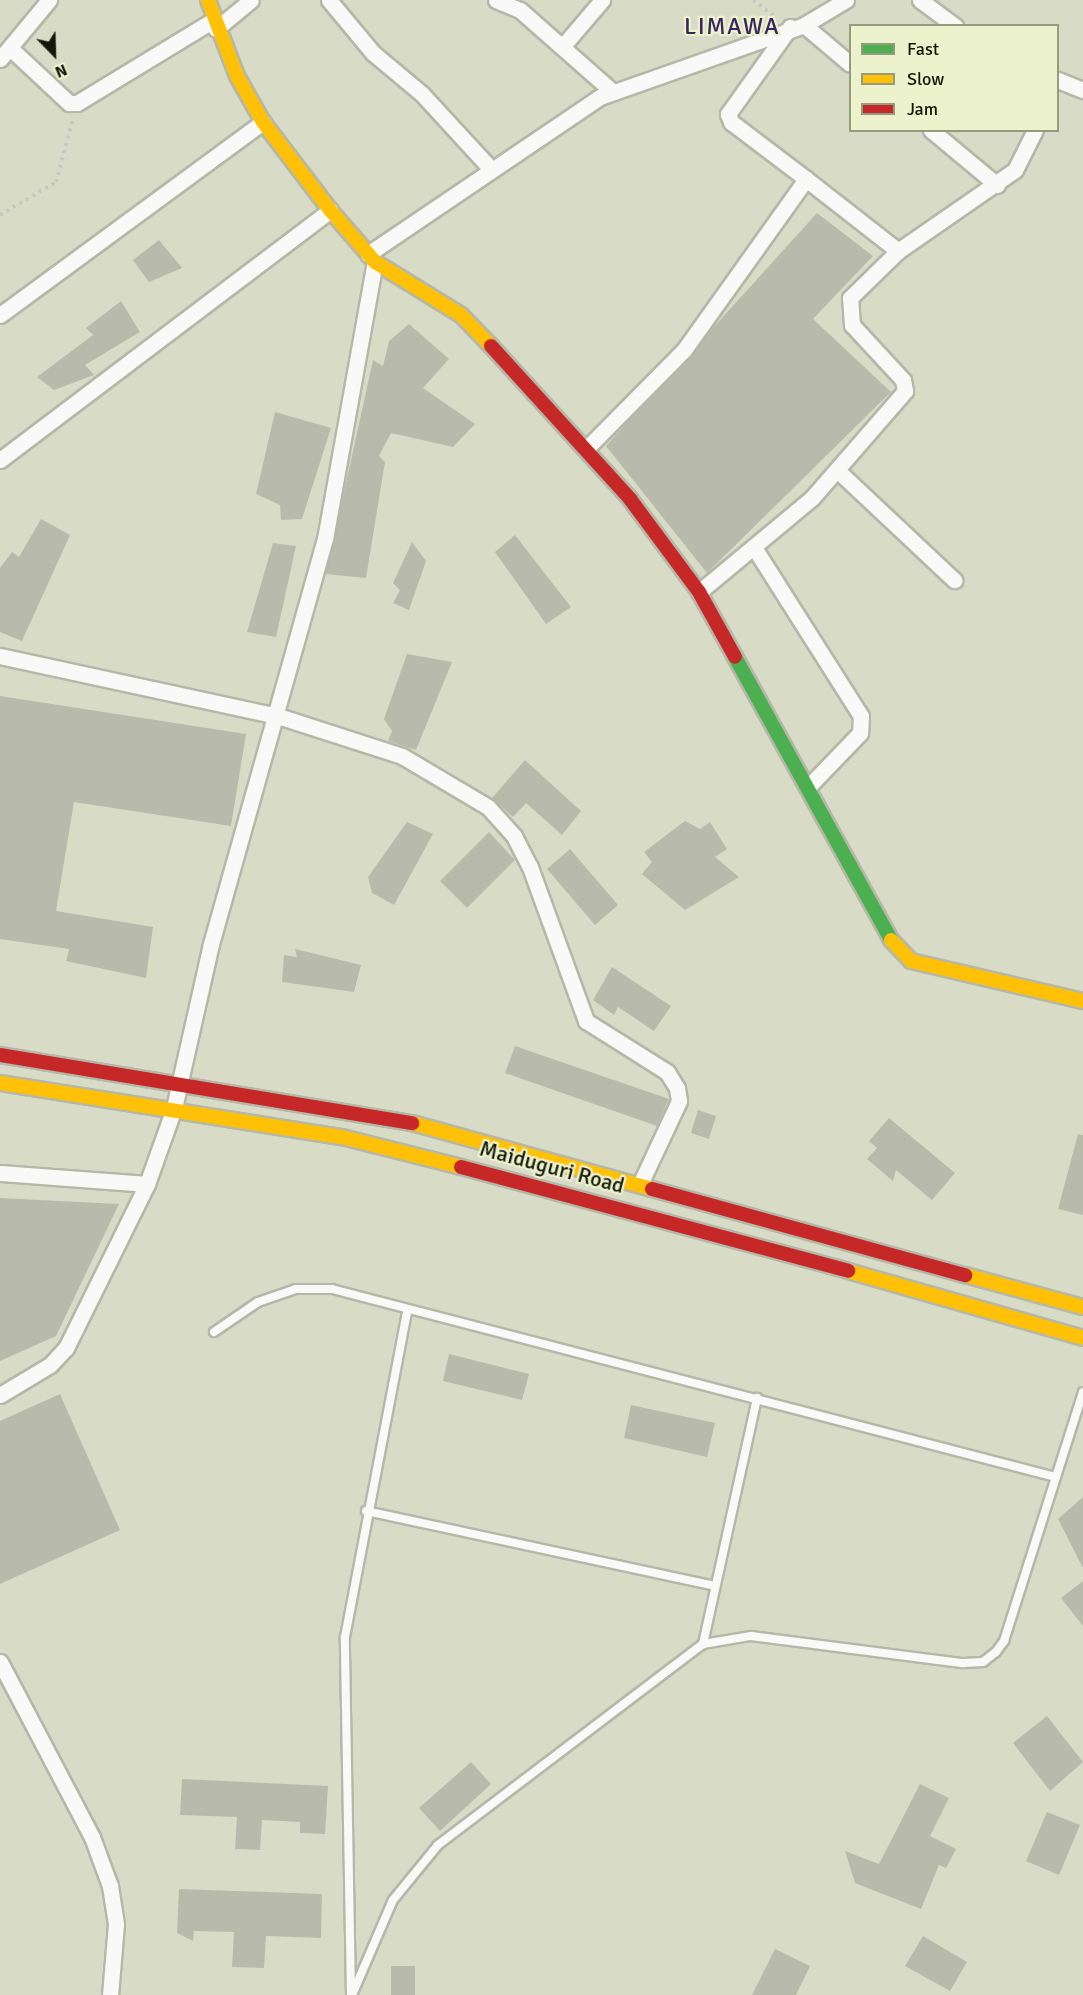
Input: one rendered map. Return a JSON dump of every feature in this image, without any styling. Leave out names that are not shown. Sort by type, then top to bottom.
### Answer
[{"type":"main road","points":[[208,0],[214,25],[263,122],[330,210],[372,258],[461,315],[587,448],[699,592],[897,951],[911,961],[1083,1001]]},
{"type":"main road","name":"Maiduguri Road","points":[[0,1055],[181,1081],[402,1120],[641,1182],[1083,1307]]},
{"type":"main road","name":"Maiduguri Road","points":[[0,1083],[174,1108],[342,1137],[479,1169],[1083,1338]]},
{"type":"street","points":[[49,0],[5,53],[69,103],[77,103],[214,25],[251,0]]},
{"type":"street","points":[[329,0],[373,53],[422,94],[491,169]]},
{"type":"street","points":[[496,0],[510,3],[612,91]]},
{"type":"street","points":[[562,47],[602,0]]},
{"type":"street","points":[[0,1395],[50,1365],[66,1348],[147,1184],[174,1108],[211,944],[278,716],[325,539],[372,258],[491,169],[612,91],[797,26],[846,0]]},
{"type":"street","points":[[920,0],[952,24]]},
{"type":"street","points":[[797,26],[849,63]]},
{"type":"street","points":[[797,26],[728,114],[731,122],[898,251]]},
{"type":"street","points":[[1059,80],[1083,90]]},
{"type":"street","points":[[0,315],[263,122]]},
{"type":"street","points":[[934,132],[997,185]]},
{"type":"street","points":[[699,592],[754,549],[837,470],[905,391],[903,380],[852,325],[848,313],[850,298],[898,251],[997,185],[1028,154],[1034,132]]},
{"type":"street","points":[[587,448],[684,350],[806,179]]},
{"type":"street","points":[[0,460],[330,210]]},
{"type":"street","points":[[837,470],[954,580]]},
{"type":"street","points":[[754,549],[863,725],[808,787]]},
{"type":"street","points":[[0,656],[278,716],[402,756],[488,807],[514,836],[586,1021],[667,1072],[679,1094],[641,1182]]},
{"type":"street","points":[[0,1173],[147,1184]]},
{"type":"street","points":[[0,1662],[92,1837],[110,1886],[116,1924],[110,1995]]},
{"type":"lane","points":[[214,1332],[258,1302],[296,1289],[332,1289],[407,1312],[757,1398],[1056,1477]]},
{"type":"lane","points":[[352,1995],[345,1637],[366,1511],[407,1312]]},
{"type":"lane","points":[[352,1995],[393,1900],[438,1845],[703,1644],[751,1636],[982,1662],[1004,1641],[1083,1392]]},
{"type":"lane","points":[[703,1644],[712,1585],[757,1398]]},
{"type":"lane","points":[[366,1511],[712,1585]]},
{"type":"path","points":[[753,0],[797,26]]},
{"type":"path","points":[[0,215],[56,182],[77,103]]},
{"type":"building","points":[[817,213],[873,256],[813,319],[891,392],[707,573],[606,446]]},
{"type":"building","points":[[159,240],[182,268],[149,282],[133,260]]},
{"type":"building","points":[[121,301],[140,332],[85,365],[94,375],[54,390],[37,377],[93,335],[86,328]]},
{"type":"building","points":[[409,324],[449,359],[423,388],[475,424],[453,447],[391,433],[379,456],[385,462],[366,578],[326,574],[373,360],[383,366],[389,341]]},
{"type":"building","points":[[275,412],[331,428],[302,519],[281,520],[280,505],[256,494]]},
{"type":"building","points":[[41,519],[70,535],[22,641],[0,632],[0,568],[12,552],[19,557]]},
{"type":"building","points":[[515,535],[571,607],[546,624],[495,552]]},
{"type":"building","points":[[412,542],[426,561],[409,610],[393,603],[400,590],[393,583]]},
{"type":"building","points":[[273,543],[296,546],[276,637],[247,632]]},
{"type":"building","points":[[407,654],[452,662],[416,750],[388,741],[392,731],[384,719]]},
{"type":"building","points":[[0,696],[246,734],[231,826],[74,802],[56,911],[153,927],[146,978],[66,961],[69,949],[0,939]]},
{"type":"building","points":[[525,760],[581,811],[562,835],[526,803],[513,817],[492,798]]},
{"type":"building","points":[[685,821],[700,829],[710,822],[727,849],[715,857],[739,877],[685,910],[642,874],[652,862],[644,852]]},
{"type":"building","points":[[407,822],[433,834],[394,905],[372,893],[368,877]]},
{"type":"building","points":[[489,832],[515,860],[467,908],[440,881]]},
{"type":"building","points":[[570,849],[618,905],[595,925],[547,869]]},
{"type":"building","points":[[295,949],[361,965],[354,992],[282,982],[284,955],[297,957]]},
{"type":"building","points":[[612,967],[671,1006],[654,1031],[618,1007],[614,1015],[593,1000]]},
{"type":"building","points":[[515,1046],[669,1099],[657,1126],[505,1073]]},
{"type":"building","points":[[698,1110],[716,1116],[709,1139],[691,1133]]},
{"type":"building","points":[[889,1118],[955,1173],[932,1200],[896,1170],[893,1181],[867,1159],[877,1148],[869,1141]]},
{"type":"building","points":[[1078,1134],[1083,1135],[1083,1215],[1058,1209]]},
{"type":"building","points":[[0,1198],[119,1204],[56,1336],[0,1361]]},
{"type":"building","points":[[449,1354],[529,1374],[522,1400],[443,1381]]},
{"type":"building","points":[[60,1394],[120,1530],[0,1584],[0,1421]]},
{"type":"building","points":[[631,1405],[715,1423],[707,1457],[624,1438]]},
{"type":"building","points":[[1083,1497],[1083,1568],[1058,1519]]},
{"type":"building","points":[[1083,1581],[1083,1626],[1061,1598]]},
{"type":"building","points":[[1047,1716],[1083,1762],[1050,1791],[1013,1743]]},
{"type":"building","points":[[471,1762],[491,1784],[440,1831],[419,1808]]},
{"type":"building","points":[[182,1779],[328,1786],[325,1834],[300,1833],[300,1822],[262,1820],[260,1850],[235,1849],[237,1817],[180,1815]]},
{"type":"building","points":[[920,1784],[949,1798],[930,1836],[956,1849],[946,1868],[939,1865],[921,1909],[855,1883],[845,1851],[879,1864]]},
{"type":"building","points":[[1047,1812],[1080,1825],[1059,1875],[1026,1861]]},
{"type":"building","points":[[179,1889],[322,1894],[321,1938],[266,1936],[264,1968],[232,1967],[234,1932],[194,1931],[193,1941],[177,1933]]},
{"type":"building","points":[[923,1936],[967,1962],[950,1991],[905,1966]]},
{"type":"building","points":[[775,1949],[810,1966],[796,1995],[752,1995]]},
{"type":"building","points":[[391,1966],[415,1966],[415,1995],[391,1995]]},
{"type":"traffic: fast","points":[[735,657],[891,940]]},
{"type":"traffic: slow","points":[[208,0],[237,76],[263,122],[330,210],[375,262],[461,315],[491,346]]},
{"type":"traffic: slow","points":[[891,940],[911,961],[1083,1001]]},
{"type":"traffic: slow","points":[[0,1083],[342,1137],[461,1167]]},
{"type":"traffic: slow","points":[[412,1123],[652,1189]]},
{"type":"traffic: slow","points":[[848,1271],[1083,1338]]},
{"type":"traffic: slow","points":[[965,1275],[1083,1307]]},
{"type":"traffic: jam","points":[[491,346],[630,499],[699,592],[735,657]]},
{"type":"traffic: jam","points":[[0,1055],[412,1123]]},
{"type":"traffic: jam","points":[[461,1167],[848,1271]]},
{"type":"traffic: jam","points":[[652,1189],[965,1275]]},
{"type":"district","name":"LIMAWA","points":[[732,27]]}]
